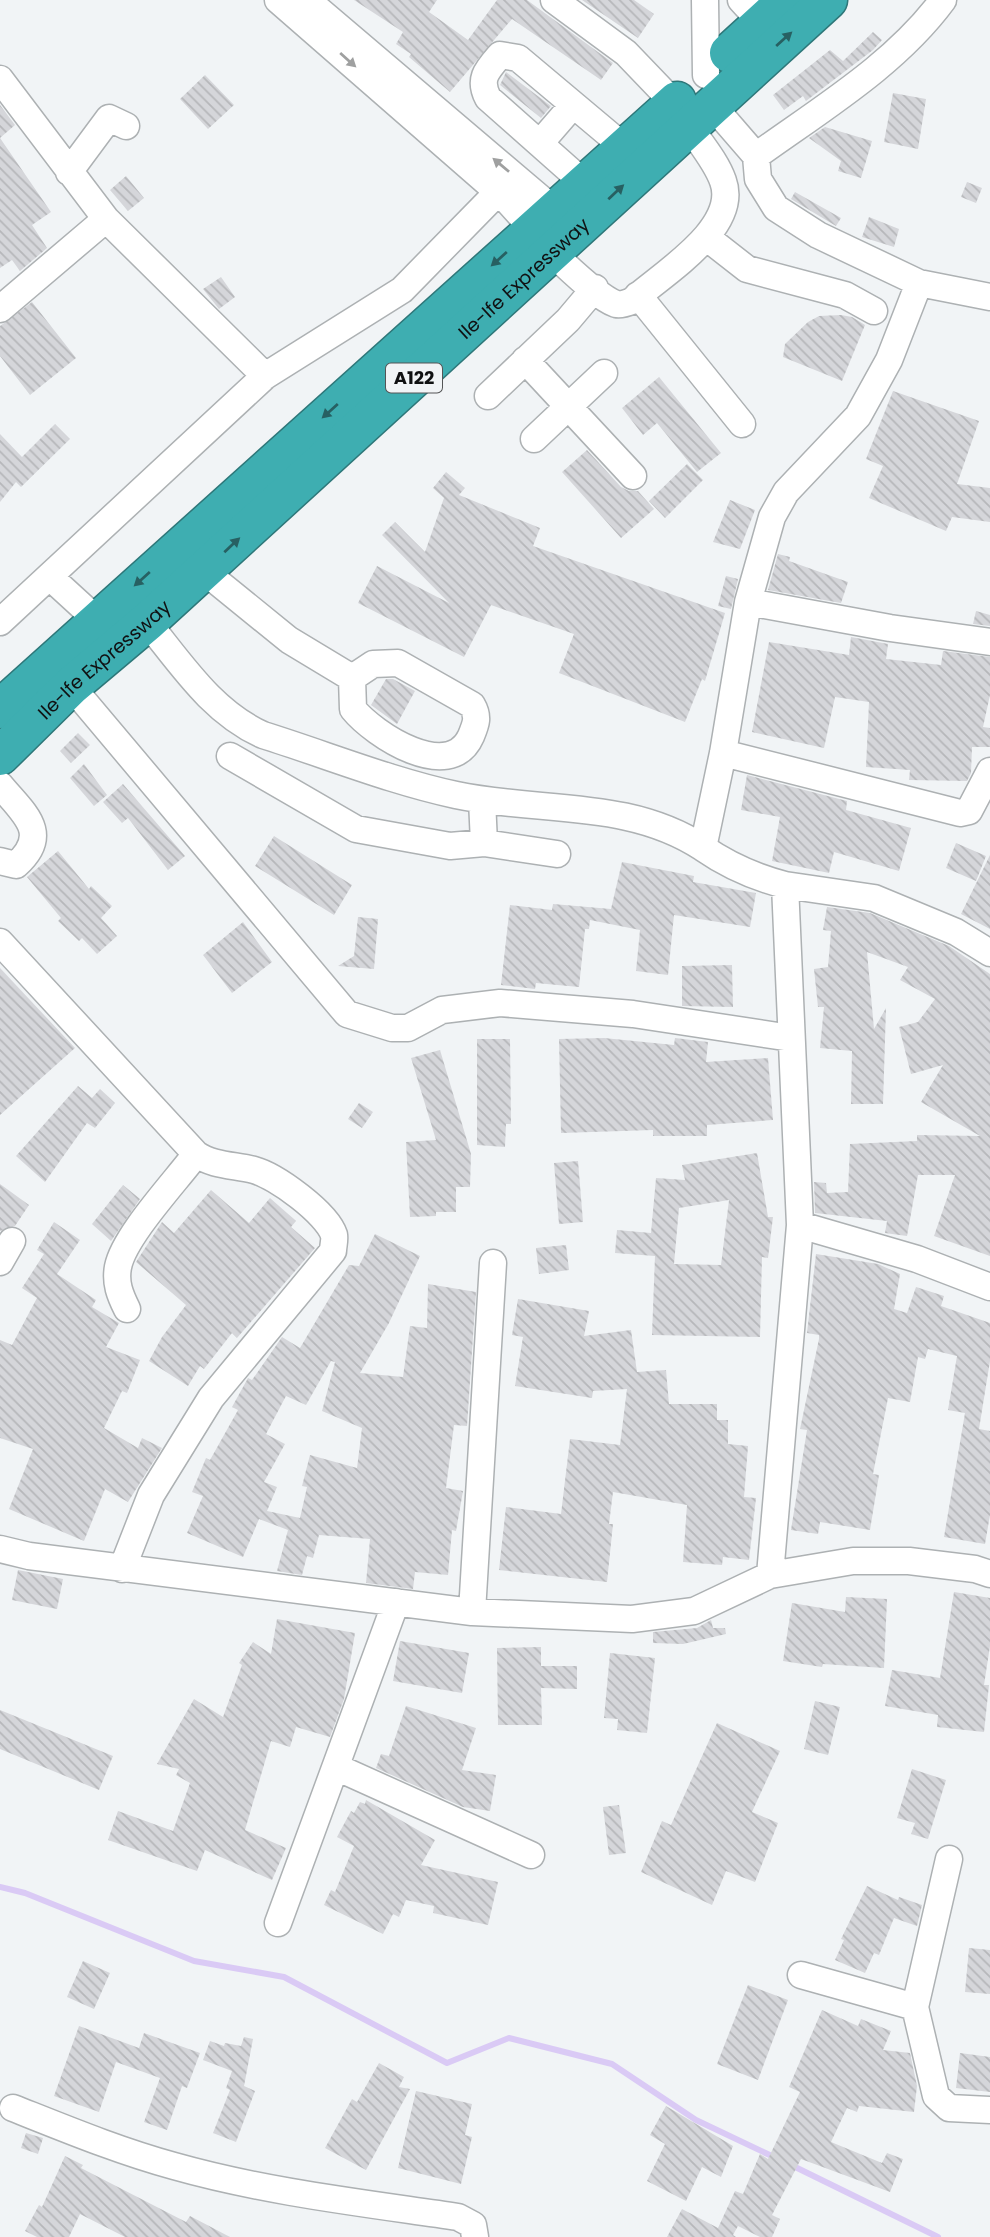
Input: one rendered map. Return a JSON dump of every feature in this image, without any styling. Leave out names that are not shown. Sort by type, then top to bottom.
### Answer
[{"type":"highway","name":"Ile-Ife Expressway","points":[[0,709],[97,620],[545,230],[695,102],[828,0]]},
{"type":"highway","name":"Ile-Ife Expressway","points":[[0,756],[71,686],[204,571],[545,230],[584,183],[624,148],[695,102],[763,8]]},
{"type":"street","points":[[554,0],[695,102],[757,168],[776,208],[818,235],[919,283],[990,297]]},
{"type":"street","points":[[705,0],[695,102],[724,184],[723,212]]},
{"type":"street","points":[[294,2],[545,230],[596,288],[616,304],[632,301],[706,237],[757,168],[892,55],[923,26],[943,0]]},
{"type":"street","points":[[321,26],[497,193],[545,230]]},
{"type":"street","points":[[584,183],[541,142],[488,98],[484,73],[500,54],[518,58],[624,148]]},
{"type":"street","points":[[0,79],[106,219],[265,376]]},
{"type":"street","points":[[541,142],[573,105]]},
{"type":"street","points":[[69,172],[109,118],[126,126]]},
{"type":"street","points":[[0,622],[265,376],[402,290],[497,193]]},
{"type":"street","points":[[0,309],[106,219]]},
{"type":"street","points":[[706,237],[747,268],[845,295],[874,311]]},
{"type":"street","points":[[703,848],[723,753],[748,602],[772,517],[786,492],[858,416],[889,360],[919,283]]},
{"type":"street","points":[[488,396],[596,288]]},
{"type":"street","points":[[638,295],[742,424]]},
{"type":"street","points":[[526,360],[633,476]]},
{"type":"street","points":[[534,439],[604,373]]},
{"type":"street","points":[[204,571],[289,640],[352,678]]},
{"type":"street","points":[[50,577],[97,620]]},
{"type":"street","points":[[748,602],[890,628],[990,642]]},
{"type":"street","points":[[147,622],[214,703],[244,726],[429,789],[482,800],[640,818],[683,834],[725,863],[754,877],[874,898],[956,932],[990,953]]},
{"type":"street","points":[[398,663],[472,705],[477,713],[477,722],[469,740],[460,751],[445,758],[400,743],[375,729],[353,709],[352,678],[373,664],[398,663]]},
{"type":"street","points":[[71,686],[347,1014],[358,1020],[392,1028],[408,1028],[442,1010],[500,1003],[633,1014],[792,1038]]},
{"type":"street","points":[[723,753],[960,813],[969,811],[990,771]]},
{"type":"street","points":[[230,756],[356,829],[450,846],[484,843],[557,853]]},
{"type":"street","points":[[0,785],[31,822],[35,837],[30,852],[16,865],[0,861]]},
{"type":"street","points":[[482,800],[484,843]]},
{"type":"street","points":[[770,1575],[800,1225],[785,884]]},
{"type":"street","points":[[0,942],[197,1154],[204,1160],[257,1171],[287,1186],[328,1224],[335,1237],[332,1251],[211,1398],[151,1495],[122,1569]]},
{"type":"street","points":[[127,1309],[118,1290],[118,1266],[131,1239],[197,1154]]},
{"type":"street","points":[[800,1225],[916,1259],[990,1287]]},
{"type":"street","points":[[472,1612],[493,1263]]},
{"type":"street","points":[[0,1549],[29,1556],[122,1569],[472,1612],[663,1618],[694,1612],[770,1575],[877,1559],[975,1569],[990,1574]]},
{"type":"street","points":[[278,1923],[396,1602]]},
{"type":"street","points":[[336,1767],[531,1855]]},
{"type":"street","points":[[949,1859],[915,2007],[936,2096],[949,2108],[990,2110]]},
{"type":"street","points":[[802,1975],[915,2007]]},
{"type":"street","points":[[13,2108],[107,2146],[176,2167],[310,2195],[458,2217],[473,2225],[475,2237]]},
{"type":"building","points":[[354,0],[437,0],[429,12],[468,40],[497,0],[527,0],[613,63],[601,80],[512,19],[450,92],[409,57],[411,54],[396,44],[403,32]]},
{"type":"building","points":[[582,0],[634,0],[654,14],[638,38]]},
{"type":"building","points":[[873,32],[882,40],[873,50],[806,101],[803,96],[784,110],[773,95],[830,50],[843,61]]},
{"type":"building","points":[[506,72],[551,106],[541,118],[500,85]]},
{"type":"building","points":[[205,75],[234,105],[208,129],[180,99]]},
{"type":"building","points":[[893,93],[926,99],[918,149],[884,142]]},
{"type":"building","points":[[0,105],[15,125],[0,138]]},
{"type":"building","points":[[825,127],[872,141],[861,178],[838,171],[841,161],[809,138]]},
{"type":"building","points":[[0,138],[51,212],[32,225],[47,248],[20,271],[12,260],[0,268]]},
{"type":"building","points":[[126,176],[144,198],[128,211],[110,190]]},
{"type":"building","points":[[967,182],[982,188],[976,203],[961,197]]},
{"type":"building","points":[[795,192],[841,218],[836,226],[791,199]]},
{"type":"building","points":[[869,217],[899,229],[894,247],[862,237]]},
{"type":"building","points":[[221,277],[235,297],[219,309],[203,289]]},
{"type":"building","points":[[32,302],[76,358],[30,395],[0,356],[0,326]]},
{"type":"building","points":[[819,316],[852,317],[865,325],[842,381],[783,357],[785,344],[808,322]]},
{"type":"building","points":[[659,377],[721,453],[697,472],[657,423],[643,435],[622,408]]},
{"type":"building","points":[[893,391],[979,421],[957,484],[990,488],[990,522],[952,517],[946,531],[869,498],[883,466],[866,459]]},
{"type":"building","points":[[55,424],[70,439],[21,487],[16,482],[0,502],[0,434],[22,457]]},
{"type":"building","points":[[587,450],[621,487],[638,491],[654,509],[621,538],[562,472]]},
{"type":"building","points":[[687,464],[703,480],[665,518],[649,501]]},
{"type":"building","points":[[446,472],[465,488],[459,495],[540,528],[533,546],[725,613],[705,681],[702,679],[685,722],[559,673],[574,634],[491,605],[464,657],[358,603],[377,566],[449,603],[382,535],[395,522],[425,552],[444,498],[433,488]]},
{"type":"building","points":[[730,500],[755,510],[740,549],[713,542]]},
{"type":"building","points":[[778,554],[790,557],[789,561],[848,582],[841,603],[768,590]]},
{"type":"building","points":[[726,576],[738,579],[731,609],[718,606]]},
{"type":"building","points":[[976,611],[990,615],[990,626],[973,624]]},
{"type":"building","points":[[851,637],[888,644],[886,659],[941,665],[943,651],[990,657],[990,695],[983,727],[990,728],[990,747],[972,747],[971,773],[967,781],[909,780],[910,770],[866,767],[869,702],[835,697],[824,748],[752,732],[769,642],[849,655]]},
{"type":"building","points":[[386,679],[393,679],[415,691],[397,724],[371,705]]},
{"type":"building","points":[[78,733],[90,745],[71,763],[60,751]]},
{"type":"building","points":[[84,764],[107,795],[94,806],[70,778]]},
{"type":"building","points":[[747,775],[847,801],[846,810],[911,828],[899,871],[834,852],[829,873],[772,861],[780,817],[741,810]]},
{"type":"building","points":[[123,784],[185,856],[168,870],[128,818],[122,823],[103,802]]},
{"type":"building","points":[[274,836],[352,885],[334,915],[255,866]]},
{"type":"building","points":[[956,843],[986,856],[976,881],[946,868]]},
{"type":"building","points":[[58,851],[89,889],[91,886],[112,906],[101,918],[117,936],[97,954],[82,938],[79,941],[58,921],[61,918],[27,877]]},
{"type":"building","points":[[990,855],[990,929],[961,914]]},
{"type":"building","points":[[622,862],[694,876],[693,882],[756,893],[750,927],[674,915],[668,975],[636,971],[640,930],[590,920],[589,929],[585,929],[579,987],[536,983],[535,989],[501,985],[510,905],[552,910],[553,904],[611,909]]},
{"type":"building","points":[[827,907],[870,913],[949,946],[990,974],[990,1256],[934,1236],[955,1175],[918,1175],[907,1236],[885,1233],[887,1221],[815,1213],[814,1182],[826,1183],[827,1193],[848,1192],[850,1144],[917,1141],[917,1135],[980,1136],[921,1102],[943,1065],[911,1074],[899,1027],[918,1022],[935,999],[900,980],[908,967],[867,952],[874,1029],[886,1008],[883,1104],[851,1104],[852,1051],[820,1048],[824,1007],[818,1007],[814,969],[828,967],[831,931],[823,930]]},
{"type":"building","points":[[358,917],[378,919],[374,969],[338,966],[354,956]]},
{"type":"building","points":[[243,922],[272,962],[232,993],[203,955]]},
{"type":"building","points":[[732,965],[733,1007],[682,1006],[682,966]]},
{"type":"building","points":[[0,968],[75,1048],[0,1115]]},
{"type":"building","points":[[604,1038],[674,1045],[675,1038],[708,1042],[706,1062],[768,1058],[773,1120],[707,1125],[707,1136],[653,1136],[653,1130],[561,1133],[559,1039]]},
{"type":"building","points":[[477,1039],[510,1039],[511,1124],[506,1124],[505,1147],[477,1145]]},
{"type":"building","points":[[440,1050],[471,1154],[470,1187],[456,1187],[456,1212],[436,1212],[436,1216],[410,1217],[406,1142],[436,1140],[411,1058]]},
{"type":"building","points":[[78,1086],[92,1098],[100,1089],[115,1103],[95,1128],[87,1123],[45,1182],[16,1156]]},
{"type":"building","points":[[359,1103],[373,1112],[362,1128],[348,1119]]},
{"type":"building","points":[[757,1153],[768,1217],[773,1217],[768,1258],[762,1257],[760,1337],[652,1335],[655,1256],[615,1253],[617,1230],[651,1233],[656,1178],[685,1180],[682,1165]],"holes":[[[729,1200],[721,1265],[674,1264],[679,1208]]]},
{"type":"building","points":[[578,1161],[583,1222],[559,1224],[554,1163]]},
{"type":"building","points":[[0,1184],[29,1205],[15,1226],[0,1231]]},
{"type":"building","points":[[123,1185],[140,1199],[111,1241],[92,1224]]},
{"type":"building","points":[[211,1190],[249,1223],[270,1198],[296,1221],[291,1227],[315,1248],[237,1338],[232,1333],[204,1369],[200,1366],[188,1386],[149,1361],[162,1337],[186,1305],[136,1262],[162,1222],[174,1233]]},
{"type":"building","points":[[54,1222],[80,1240],[57,1274],[96,1300],[92,1307],[119,1323],[106,1347],[140,1360],[127,1393],[122,1391],[104,1428],[138,1448],[142,1438],[162,1448],[128,1502],[105,1489],[84,1541],[9,1509],[33,1449],[0,1438],[0,1340],[12,1345],[37,1298],[22,1288],[44,1254],[37,1250]]},
{"type":"building","points":[[375,1234],[420,1256],[389,1323],[360,1373],[403,1377],[410,1326],[427,1328],[428,1284],[476,1292],[467,1426],[454,1425],[446,1488],[463,1491],[456,1531],[452,1530],[448,1575],[415,1572],[413,1589],[366,1583],[370,1539],[319,1535],[313,1558],[307,1556],[302,1575],[277,1571],[288,1530],[259,1519],[243,1557],[187,1533],[203,1496],[192,1492],[206,1458],[210,1460],[238,1410],[232,1407],[248,1378],[252,1380],[282,1337],[300,1348],[349,1265],[359,1266]],"holes":[[[331,1361],[335,1362],[322,1411],[362,1428],[357,1468],[310,1455],[302,1486],[307,1487],[300,1518],[267,1511],[277,1487],[264,1482],[285,1444],[266,1434],[286,1396],[306,1405]]]},
{"type":"building","points":[[566,1245],[569,1270],[539,1274],[536,1248]]},
{"type":"building","points":[[816,1254],[878,1264],[900,1274],[894,1309],[907,1313],[916,1287],[944,1296],[941,1306],[990,1323],[990,1361],[979,1429],[990,1431],[990,1515],[985,1544],[944,1537],[965,1413],[948,1410],[957,1356],[928,1349],[925,1359],[918,1357],[910,1402],[888,1398],[873,1474],[879,1475],[870,1530],[820,1522],[818,1534],[791,1530],[807,1430],[800,1429],[819,1339],[819,1335],[807,1333]]},
{"type":"building","points":[[518,1299],[589,1311],[584,1336],[631,1330],[637,1372],[666,1370],[669,1404],[717,1404],[717,1420],[728,1420],[728,1444],[748,1446],[744,1497],[756,1498],[749,1560],[723,1557],[722,1565],[683,1562],[687,1505],[613,1492],[609,1524],[613,1524],[607,1582],[499,1570],[506,1507],[561,1514],[570,1439],[620,1445],[627,1389],[593,1391],[592,1398],[515,1386],[523,1337],[512,1335]]},
{"type":"building","points":[[18,1570],[63,1579],[57,1609],[12,1600]]},
{"type":"building","points":[[954,1592],[990,1598],[990,1646],[984,1685],[989,1685],[984,1732],[937,1727],[938,1715],[885,1706],[892,1670],[940,1678]]},
{"type":"building","points":[[846,1597],[887,1599],[884,1668],[823,1664],[822,1667],[783,1661],[792,1603],[845,1612]]},
{"type":"building","points":[[277,1619],[355,1633],[344,1699],[330,1737],[296,1727],[290,1747],[271,1741],[245,1830],[286,1848],[272,1880],[205,1850],[197,1871],[108,1840],[118,1811],[173,1831],[190,1783],[176,1775],[179,1769],[157,1764],[194,1699],[223,1717],[242,1665],[239,1663],[253,1642],[271,1654]]},
{"type":"building","points":[[711,1620],[713,1628],[725,1628],[726,1634],[683,1644],[653,1643],[653,1632],[697,1628]]},
{"type":"building","points":[[400,1641],[469,1653],[462,1693],[393,1681]]},
{"type":"building","points":[[541,1647],[541,1666],[577,1666],[577,1689],[541,1688],[542,1725],[498,1725],[497,1648]]},
{"type":"building","points":[[610,1653],[655,1658],[647,1733],[617,1730],[618,1719],[604,1718]]},
{"type":"building","points":[[815,1701],[840,1707],[828,1755],[804,1749]]},
{"type":"building","points":[[406,1706],[476,1728],[462,1770],[496,1775],[490,1811],[463,1807],[376,1768],[381,1754],[389,1756]]},
{"type":"building","points":[[0,1710],[113,1756],[99,1790],[0,1749]]},
{"type":"building","points":[[717,1723],[780,1751],[752,1812],[778,1823],[755,1882],[726,1871],[712,1905],[641,1872],[662,1821],[671,1825]]},
{"type":"building","points":[[912,1769],[946,1780],[928,1839],[911,1834],[915,1823],[897,1818]]},
{"type":"building","points":[[366,1800],[435,1840],[421,1865],[498,1882],[488,1925],[433,1913],[434,1906],[406,1900],[399,1917],[393,1914],[383,1934],[324,1905],[331,1890],[335,1892],[354,1846],[337,1837],[351,1811],[354,1813],[360,1802],[365,1804]]},
{"type":"building","points":[[619,1805],[626,1853],[609,1855],[603,1807]]},
{"type":"building","points":[[867,1886],[898,1900],[899,1897],[922,1905],[917,1926],[894,1918],[879,1955],[874,1953],[865,1973],[835,1960],[844,1940],[841,1939]]},
{"type":"building","points":[[969,1948],[990,1950],[990,1994],[965,1992]]},
{"type":"building","points":[[83,1961],[110,1973],[94,2009],[67,1997]]},
{"type":"building","points":[[748,1985],[788,2000],[758,2080],[717,2064]]},
{"type":"building","points":[[822,2010],[858,2026],[861,2019],[891,2031],[883,2050],[910,2053],[917,2086],[914,2112],[859,2106],[857,2112],[847,2108],[831,2142],[882,2163],[887,2153],[903,2159],[890,2192],[801,2159],[772,2215],[780,2219],[772,2237],[760,2237],[738,2226],[733,2235],[736,2237],[667,2237],[682,2209],[718,2228],[735,2191],[743,2194],[760,2154],[768,2159],[800,2092],[789,2087]]},
{"type":"building","points":[[79,2026],[139,2048],[144,2033],[200,2053],[187,2088],[182,2086],[167,2130],[144,2122],[160,2078],[116,2062],[99,2112],[54,2096]]},
{"type":"building","points":[[244,2037],[253,2039],[244,2086],[255,2091],[236,2142],[213,2133],[230,2090],[226,2088],[232,2071],[203,2060],[210,2041],[224,2046],[225,2043],[241,2046]]},
{"type":"building","points":[[960,2053],[990,2057],[990,2092],[956,2088]]},
{"type":"building","points":[[379,2063],[404,2077],[399,2087],[410,2089],[366,2170],[325,2148],[352,2099],[357,2102]]},
{"type":"building","points":[[416,2091],[472,2104],[465,2135],[472,2137],[461,2184],[398,2168]]},
{"type":"building","points":[[666,2106],[733,2146],[721,2177],[702,2167],[686,2201],[647,2181],[665,2144],[650,2135]]},
{"type":"building","points":[[26,2133],[43,2138],[38,2154],[21,2148]]},
{"type":"building","points":[[65,2156],[83,2165],[81,2168],[186,2222],[190,2216],[230,2237],[125,2237],[80,2214],[69,2237],[37,2237],[25,2231],[39,2205],[42,2207]]},
{"type":"waterway","points":[[0,1887],[25,1893],[194,1961],[284,1977],[447,2063],[509,2038],[612,2064],[696,2120],[776,2158]]},
{"type":"waterway","points":[[789,2164],[938,2237]]}]
